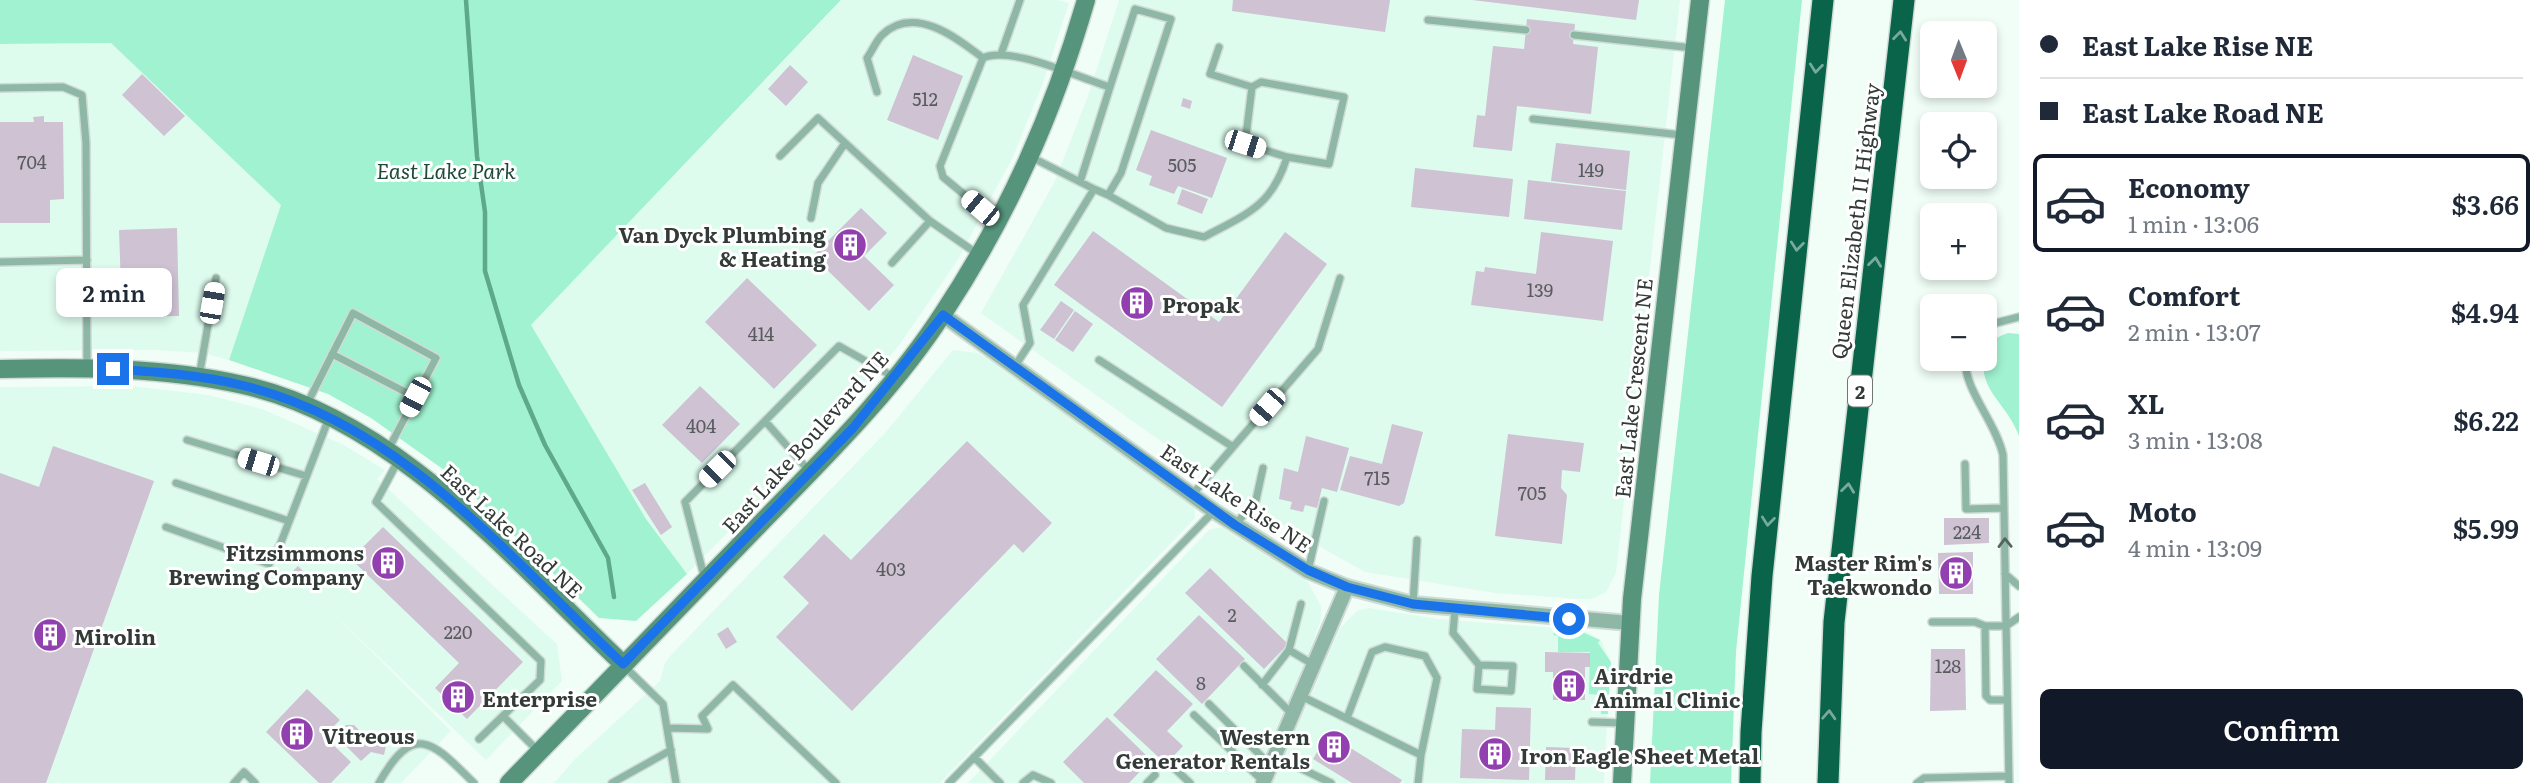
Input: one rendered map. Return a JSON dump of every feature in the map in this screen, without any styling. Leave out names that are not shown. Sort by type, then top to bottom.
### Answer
[{"type":"highway","points":[[1750,783],[1762,576],[1824,0]]},
{"type":"highway","name":"Queen Elizabeth II Highway","points":[[1828,783],[1835,609],[1904,0]]},
{"type":"street","name":"East Lake Boulevard NE","points":[[509,783],[810,472],[895,377],[943,315],[999,223],[1031,157],[1065,73],[1086,0]]},
{"type":"street","name":"East Lake Crescent NE","points":[[1622,783],[1630,623],[1700,0]]},
{"type":"street","name":"East Lake Rise NE","points":[[943,315],[1214,511],[1308,570],[1347,587],[1413,604],[1630,623]]},
{"type":"street","name":"East Lake Road NE","points":[[0,369],[170,372],[245,386],[306,406],[393,455],[442,491],[623,664]]},
{"type":"street","points":[[1263,782],[1347,587]]},
{"type":"lane","points":[[1001,54],[1020,0]]},
{"type":"lane","points":[[1080,182],[1135,9],[1171,19],[1121,173],[1108,195]]},
{"type":"lane","points":[[1429,20],[1526,30]]},
{"type":"lane","points":[[877,92],[867,58],[883,34],[906,23],[933,26],[947,32],[983,58],[1001,54],[1110,88]]},
{"type":"lane","points":[[1574,35],[1694,48]]},
{"type":"lane","points":[[1219,47],[1210,74],[1252,88]]},
{"type":"lane","points":[[983,58],[940,166],[943,177],[999,223]]},
{"type":"lane","points":[[1261,82],[1344,97],[1329,164],[1287,157],[1245,144],[1252,88],[1261,82]]},
{"type":"lane","points":[[0,88],[63,87],[82,95],[85,106],[87,369]]},
{"type":"lane","points":[[780,156],[818,118],[930,221],[980,256]]},
{"type":"lane","points":[[1533,119],[1683,135]]},
{"type":"lane","points":[[811,218],[818,183],[845,143]]},
{"type":"lane","points":[[1031,157],[1108,195],[1166,228],[1204,237],[1251,212],[1279,184],[1287,157]]},
{"type":"lane","points":[[1015,366],[1030,343],[1023,305],[1094,189]]},
{"type":"lane","points":[[892,263],[930,221]]},
{"type":"lane","points":[[0,262],[87,260]]},
{"type":"lane","points":[[199,377],[216,278]]},
{"type":"lane","points":[[1192,495],[1318,349],[1340,278]]},
{"type":"lane","points":[[306,406],[353,313],[436,358],[415,397],[376,502],[541,661],[540,680],[479,739]]},
{"type":"lane","points":[[1997,323],[2019,317]]},
{"type":"lane","points":[[706,580],[685,502],[839,346],[895,377]]},
{"type":"lane","points":[[332,354],[415,397]]},
{"type":"lane","points":[[1099,360],[1233,447]]},
{"type":"lane","points":[[1917,783],[1924,778],[2009,780],[2003,455],[1999,436],[1968,382],[1967,371]]},
{"type":"lane","points":[[166,527],[269,564],[289,521],[329,417]]},
{"type":"lane","points":[[765,421],[810,472]]},
{"type":"lane","points":[[187,440],[306,476]]},
{"type":"lane","points":[[1965,464],[1966,509],[2004,509]]},
{"type":"lane","points":[[1235,525],[1256,500],[1263,468]]},
{"type":"lane","points":[[176,483],[289,521]]},
{"type":"lane","points":[[1308,570],[1324,501]]},
{"type":"lane","points":[[949,783],[1214,511]]},
{"type":"lane","points":[[1413,604],[1417,540]]},
{"type":"lane","points":[[2005,574],[2019,586]]},
{"type":"lane","points":[[1262,685],[1289,650],[1301,604]]},
{"type":"lane","points":[[1455,609],[1453,634],[1479,665],[1478,689],[1511,691],[1513,666],[1479,665]]},
{"type":"lane","points":[[1931,622],[1975,622],[1985,626],[2006,626],[2019,617]]},
{"type":"lane","points":[[1985,626],[1986,696],[1990,700],[2007,700]]},
{"type":"lane","points":[[1348,718],[1371,652],[1385,647],[1425,656],[1437,678],[1418,783]]},
{"type":"lane","points":[[1289,650],[1314,665]]},
{"type":"lane","points":[[623,664],[663,704],[676,783]]},
{"type":"lane","points":[[1244,666],[1292,715]]},
{"type":"lane","points":[[667,728],[708,729],[702,716],[733,685],[836,783]]},
{"type":"lane","points":[[1301,696],[1421,755]]},
{"type":"lane","points":[[1209,704],[1273,760],[1331,783]]},
{"type":"lane","points":[[1194,715],[1263,782]]},
{"type":"lane","points":[[503,716],[539,752]]},
{"type":"lane","points":[[1592,722],[1625,723]]},
{"type":"lane","points":[[379,783],[388,766],[409,747],[423,742],[437,747],[474,783]]},
{"type":"lane","points":[[612,783],[671,750]]},
{"type":"lane","points":[[974,757],[1000,783]]},
{"type":"lane","points":[[1172,766],[1190,783]]},
{"type":"lane","points":[[234,783],[244,772],[255,783]]},
{"type":"lane","points":[[1023,783],[1033,775],[1051,783]]},
{"type":"lane","points":[[1147,783],[1155,775]]},
{"type":"shaded area","points":[[842,0],[1057,0],[1069,3],[1043,83],[1013,157],[957,261],[900,344],[831,427],[687,574],[646,519],[531,325]]},
{"type":"shaded area","points":[[1119,0],[1680,0],[1616,573],[1606,592],[1592,599],[1495,593],[1365,572],[1297,534],[1225,487],[981,313],[1054,183],[1088,96]]},
{"type":"shaded area","points":[[111,43],[282,205],[229,360],[202,353],[156,350],[0,351],[0,44]]},
{"type":"shaded area","points":[[953,350],[978,353],[988,359],[1194,506],[1195,518],[940,783],[554,783],[576,758],[660,681],[665,663],[672,654],[885,433]]},
{"type":"shaded area","points":[[130,386],[209,395],[262,409],[342,444],[385,470],[377,479],[557,644],[562,681],[486,760],[334,614],[451,731],[401,783],[0,783],[0,387]]},
{"type":"shaded area","points":[[1221,527],[1308,582],[1321,606],[1321,619],[1310,650],[1252,783],[968,783],[1209,530]]},
{"type":"shaded area","points":[[1369,608],[1438,619],[1582,630],[1601,640],[1610,661],[1604,783],[1273,783],[1340,628],[1357,611]]},
{"type":"green space","name":"East Lake Park","points":[[0,0],[841,0],[531,325],[646,519],[687,574],[636,621],[599,618],[454,477],[371,418],[328,394],[229,360],[281,205],[111,43],[0,44]]},
{"type":"green space","points":[[1725,0],[1802,0],[1736,652],[1731,783],[1650,783],[1659,595]]},
{"type":"green space","points":[[2008,333],[2019,334],[2019,436],[1985,378],[1984,371],[1997,371],[1997,338]]},
{"type":"green space","points":[[1556,629],[1582,632],[1600,640],[1598,643],[1611,662],[1608,714],[1601,714],[1601,695],[1589,694],[1590,652],[1558,652],[1558,636],[1553,635]]},
{"type":"building","points":[[1233,0],[1390,0],[1385,32],[1232,11]]},
{"type":"building","points":[[1472,0],[1639,0],[1636,20]]},
{"type":"building","points":[[1527,19],[1575,24],[1573,44],[1598,47],[1591,114],[1517,106],[1512,151],[1473,147],[1477,115],[1485,116],[1493,46],[1524,49]]},
{"type":"building","points":[[913,55],[963,76],[938,140],[887,120]]},
{"type":"building","points":[[790,65],[808,82],[786,106],[768,89]]},
{"type":"building","points":[[142,74],[185,116],[164,136],[122,95]]},
{"type":"building","points":[[1183,98],[1192,101],[1190,109],[1181,106]]},
{"type":"building","points":[[44,116],[44,122],[63,122],[64,199],[50,200],[50,223],[0,223],[0,122],[34,122],[33,117]]},
{"type":"building","points":[[1151,130],[1227,158],[1212,198],[1178,186],[1174,194],[1149,185],[1152,176],[1136,170]]},
{"type":"building","points":[[1556,143],[1630,151],[1626,190],[1551,181]]},
{"type":"building","points":[[1415,168],[1513,179],[1509,217],[1411,207]]},
{"type":"building","points":[[1528,180],[1626,191],[1622,230],[1524,219]]},
{"type":"building","points":[[1182,189],[1208,199],[1202,214],[1177,204]]},
{"type":"building","name":"Van Dyck Plumbing & Heating","points":[[861,208],[887,233],[864,256],[894,285],[869,311],[813,256]]},
{"type":"building","points":[[177,228],[179,316],[122,317],[119,230]]},
{"type":"building","name":"Propak","points":[[1093,231],[1219,322],[1285,232],[1327,264],[1222,407],[1054,285]]},
{"type":"building","points":[[1541,232],[1613,241],[1603,321],[1471,305],[1476,271],[1484,272],[1485,267],[1536,274]]},
{"type":"building","points":[[747,278],[817,345],[774,389],[705,322]]},
{"type":"building","points":[[1061,301],[1074,310],[1054,339],[1040,330]]},
{"type":"building","points":[[1075,311],[1093,324],[1073,352],[1055,340]]},
{"type":"building","points":[[700,386],[740,424],[702,463],[662,425]]},
{"type":"building","points":[[1392,424],[1423,432],[1404,503],[1399,506],[1340,490],[1350,456],[1382,464]]},
{"type":"building","points":[[1508,434],[1584,443],[1580,472],[1562,470],[1561,488],[1567,495],[1562,544],[1495,536]]},
{"type":"building","points":[[1306,436],[1349,448],[1337,492],[1322,488],[1317,508],[1305,505],[1303,512],[1290,509],[1292,502],[1279,499],[1284,468],[1298,472]]},
{"type":"building","points":[[967,441],[1052,523],[1023,553],[1014,544],[852,711],[776,637],[809,603],[783,577],[824,534],[851,560]]},
{"type":"building","name":"Mirolin","points":[[53,446],[154,481],[46,783],[0,783],[0,473],[39,487]]},
{"type":"building","points":[[645,483],[672,527],[661,535],[632,490]]},
{"type":"building","points":[[1944,518],[1989,518],[1989,543],[1944,545]]},
{"type":"building","points":[[383,527],[523,662],[467,719],[435,688],[459,663],[351,559]]},
{"type":"building","name":"Master Rim's Taekwondo","points":[[1973,552],[1973,594],[1939,594],[1938,553]]},
{"type":"building","points":[[298,566],[303,571],[297,577],[292,572]]},
{"type":"building","points":[[1210,568],[1288,644],[1264,669],[1185,593]]},
{"type":"building","points":[[1199,615],[1245,659],[1202,704],[1156,659]]},
{"type":"building","points":[[728,627],[737,642],[726,649],[717,634]]},
{"type":"building","points":[[1931,649],[1965,649],[1966,710],[1930,711]]},
{"type":"building","name":"Airdrie Animal Clinic","points":[[1545,652],[1590,653],[1590,667],[1585,667],[1585,700],[1553,700],[1553,672],[1545,672]]},
{"type":"building","points":[[1156,670],[1193,704],[1167,731],[1183,746],[1166,764],[1113,715]]},
{"type":"building","name":"Vitreous","points":[[307,689],[340,720],[324,736],[351,762],[331,783],[319,783],[266,732]]},
{"type":"building","name":"Iron Eagle Sheet Metal","points":[[1496,707],[1531,708],[1529,780],[1460,778],[1462,729],[1495,730]]},
{"type":"building","points":[[1107,717],[1151,760],[1129,783],[1084,783],[1063,762]]},
{"type":"building","points":[[346,725],[354,725],[372,743],[386,746],[384,755],[371,752],[361,761],[336,736]]},
{"type":"building","name":"Western Generator Rentals","points":[[1328,734],[1402,780],[1400,783],[1352,783],[1313,759]]},
{"type":"building","points":[[1546,747],[1576,748],[1575,780],[1545,780]]},
{"type":"waterway","points":[[466,0],[477,156],[485,212],[485,271],[519,385],[545,445],[608,558],[614,597]]},
{"type":"place","name":"Van Dyck Plumbing & Heating","points":[[850,245]]},
{"type":"place","name":"Propak","points":[[1137,303]]},
{"type":"place","name":"Fitzsimmons Brewing Company","points":[[388,563]]},
{"type":"place","name":"Master Rim's Taekwondo","points":[[1956,573]]},
{"type":"place","name":"Mirolin","points":[[50,635]]},
{"type":"place","name":"Airdrie Animal Clinic","points":[[1569,686]]},
{"type":"place","name":"Enterprise","points":[[458,697]]},
{"type":"place","name":"Vitreous","points":[[297,734]]},
{"type":"place","name":"Western Generator Rentals","points":[[1334,747]]},
{"type":"place","name":"Iron Eagle Sheet Metal","points":[[1495,754]]},
{"type":"route","points":[[113,369],[170,372],[245,386],[306,406],[363,435],[442,491],[623,664],[853,428],[943,315],[1235,525],[1308,570],[1347,587],[1413,604],[1569,619]]}]
